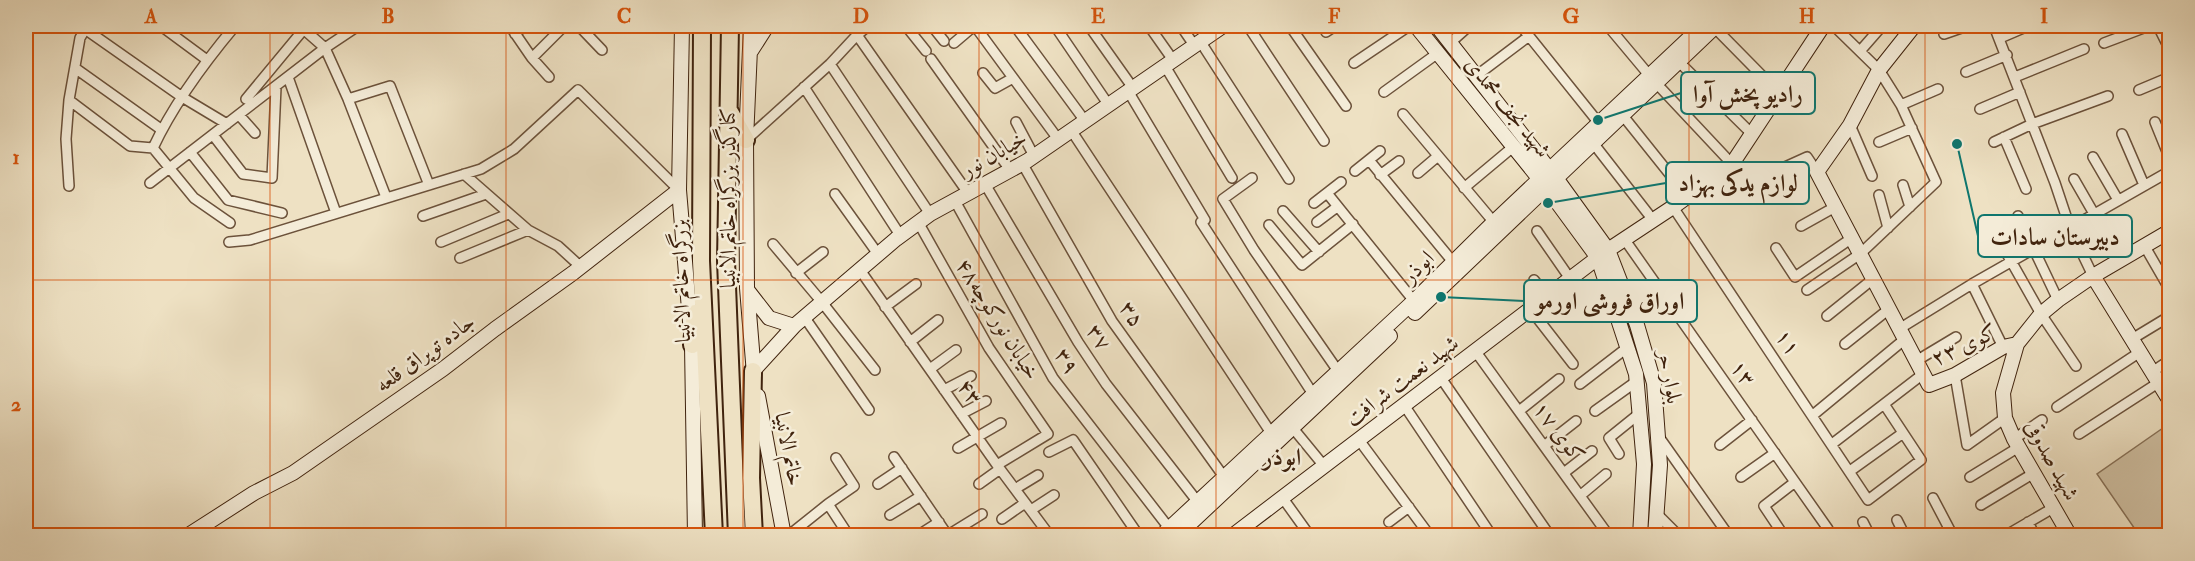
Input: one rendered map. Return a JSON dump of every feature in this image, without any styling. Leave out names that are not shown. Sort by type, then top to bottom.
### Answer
[{"type":"highway","name":"بزرگراه خاتم الانبیا","points":[[702,26],[701,261],[714,536]]},
{"type":"highway","name":"بزرگراه خاتم الانبیا","points":[[730,26],[726,261],[737,536]]},
{"type":"highway","points":[[730,111],[746,140]]},
{"type":"highway","points":[[692,345],[701,261]]},
{"type":"highway","points":[[753,371],[751,478],[754,536]]},
{"type":"highway","points":[[751,478],[764,536]]},
{"type":"main road","name":"کنارگذر بزرگراه خاتم الانبیا","points":[[682,26],[679,190],[692,345],[695,536]]},
{"type":"main road","name":"کنارگذر بزرگراه خاتم الانبیا","points":[[751,26],[746,140],[748,291],[753,371]]},
{"type":"main road","points":[[751,51],[767,26]]},
{"type":"main road","name":"خیابان نور","points":[[753,371],[821,301],[900,235],[930,214],[1034,156],[1221,26]]},
{"type":"main road","name":"شهید نجف محمدی","points":[[1416,26],[1513,147],[1548,179]]},
{"type":"main road","name":"شهید نجف محمدی","points":[[1437,26],[1476,76],[1548,179]]},
{"type":"main road","name":"ابوذر","points":[[1169,533],[1292,427],[1422,297],[1618,110],[1710,26]]},
{"type":"main road","name":"ابوذر","points":[[1653,79],[1678,62],[1710,26]]},
{"type":"main road","points":[[1914,26],[1879,70],[1850,125],[1817,172],[1926,380]]},
{"type":"main road","name":"شهید نعمت شرافت","points":[[1232,536],[1603,254],[1688,197],[1732,164],[1753,135],[1817,28]]},
{"type":"main road","points":[[1438,52],[1450,43]]},
{"type":"main road","name":"بلوار حر","points":[[1548,179],[1603,254],[1637,325],[1654,383],[1660,465],[1655,536]]},
{"type":"main road","name":"جاده توپراق قلعه","points":[[187,536],[255,493],[293,473],[443,369],[581,267],[679,190]]},
{"type":"main road","name":"ابوذر","points":[[1169,533],[1197,501],[1422,297],[1453,262],[1497,226]]},
{"type":"main road","name":"شهید صدوقی","points":[[2070,536],[2005,418],[2003,393],[2010,346],[2058,300],[2120,259],[2169,231]]},
{"type":"main road","name":"بلوار حر","points":[[1603,254],[1637,381],[1644,464],[1640,536]]},
{"type":"main road","points":[[2093,276],[2169,401]]},
{"type":"main road","points":[[748,291],[769,318],[799,322]]},
{"type":"main road","name":"کوی ۲۳","points":[[1926,380],[1955,375],[2010,346]]},
{"type":"main road","name":"خاتم الانبیا","points":[[753,371],[786,536]]},
{"type":"main road","points":[[1644,464],[1660,465]]},
{"type":"street","points":[[161,26],[207,60]]},
{"type":"street","points":[[153,148],[182,97],[207,60],[236,26]]},
{"type":"street","points":[[150,183],[325,48],[358,26]]},
{"type":"street","points":[[524,26],[512,30],[549,77]]},
{"type":"street","points":[[532,58],[564,26]]},
{"type":"street","points":[[579,26],[602,50]]},
{"type":"street","points":[[746,140],[830,64],[868,26]]},
{"type":"street","points":[[906,26],[1016,167]]},
{"type":"street","points":[[932,26],[949,42],[975,26],[1058,139]]},
{"type":"street","points":[[1015,26],[1085,121]]},
{"type":"street","points":[[1055,26],[1108,104]]},
{"type":"street","points":[[1089,26],[1130,89],[1205,220],[1201,222],[1313,394]]},
{"type":"street","points":[[1149,26],[1232,178]]},
{"type":"street","points":[[1181,26],[1197,43],[1289,179]]},
{"type":"street","points":[[1248,26],[1324,141]]},
{"type":"street","points":[[1290,26],[1346,106]]},
{"type":"street","points":[[1326,32],[1335,26]]},
{"type":"street","points":[[1354,63],[1409,26]]},
{"type":"street","points":[[1450,43],[1469,26]]},
{"type":"street","points":[[1521,26],[1601,126]]},
{"type":"street","points":[[1608,26],[1653,79],[1732,164],[1745,185],[1808,157],[1817,172]]},
{"type":"street","points":[[1710,26],[1779,93]]},
{"type":"street","points":[[1807,290],[1860,254],[1936,183],[1901,105],[1879,70],[1834,26]]},
{"type":"street","points":[[1861,50],[1882,26]]},
{"type":"street","points":[[1944,34],[1967,26]]},
{"type":"street","points":[[1994,26],[2007,55],[2070,228],[2093,276]]},
{"type":"street","points":[[2000,38],[2028,26]]},
{"type":"street","points":[[2104,42],[2149,26]]},
{"type":"street","points":[[2158,26],[2169,50]]},
{"type":"street","points":[[69,186],[66,139],[69,100],[80,38],[86,27],[182,97],[227,124]]},
{"type":"street","points":[[246,99],[302,27],[325,48],[348,99],[386,197]]},
{"type":"street","points":[[857,35],[968,193]]},
{"type":"street","points":[[1476,76],[1529,36]]},
{"type":"street","points":[[2015,77],[2084,49]]},
{"type":"street","points":[[1384,92],[1438,52]]},
{"type":"street","points":[[1966,72],[2007,55]]},
{"type":"street","points":[[1678,62],[1753,135]]},
{"type":"street","points":[[830,64],[930,214]]},
{"type":"street","points":[[75,68],[162,130]]},
{"type":"street","points":[[982,73],[995,88],[1013,78]]},
{"type":"street","points":[[288,77],[336,213]]},
{"type":"street","points":[[2139,90],[2169,77]]},
{"type":"street","points":[[348,99],[390,86],[429,185]]},
{"type":"street","points":[[213,135],[243,174],[272,178],[276,87]]},
{"type":"street","points":[[804,87],[900,235]]},
{"type":"street","points":[[1901,105],[1938,89]]},
{"type":"street","points":[[229,242],[250,240],[481,169],[514,149],[578,90],[679,190]]},
{"type":"street","points":[[1980,109],[2020,92]]},
{"type":"street","points":[[1994,142],[2032,124],[2108,96]]},
{"type":"street","points":[[69,100],[130,146],[153,148],[194,198],[230,223]]},
{"type":"street","points":[[1618,110],[1688,197]]},
{"type":"street","points":[[1403,114],[1497,226]]},
{"type":"street","points":[[239,115],[255,133]]},
{"type":"street","points":[[1016,122],[1034,156]]},
{"type":"street","points":[[2155,122],[2169,159]]},
{"type":"street","points":[[1850,125],[1872,176]]},
{"type":"street","points":[[1879,142],[1912,128]]},
{"type":"street","points":[[1071,130],[1270,433]]},
{"type":"street","points":[[2122,134],[2144,185]]},
{"type":"street","points":[[2004,137],[2026,189]]},
{"type":"street","points":[[1589,138],[1653,220]]},
{"type":"street","points":[[1464,188],[1513,147]]},
{"type":"street","points":[[1355,171],[1380,152]]},
{"type":"street","points":[[190,153],[228,200],[282,213]]},
{"type":"street","points":[[1418,173],[1438,156]]},
{"type":"street","points":[[2094,157],[2118,200]]},
{"type":"street","points":[[1369,160],[1453,262]]},
{"type":"street","points":[[1380,175],[1399,161]]},
{"type":"street","name":"۳۵","points":[[1016,167],[1112,321],[1224,477]]},
{"type":"street","points":[[1813,415],[1902,334],[1972,284],[2169,171]]},
{"type":"street","points":[[464,174],[528,230],[558,246],[581,267]]},
{"type":"street","points":[[1252,178],[1222,199],[1254,250],[1338,371]]},
{"type":"street","points":[[2074,179],[2120,259]]},
{"type":"street","points":[[1314,202],[1341,182]]},
{"type":"street","name":"۳۷","points":[[985,184],[1078,342],[1106,384],[1197,501]]},
{"type":"street","points":[[1903,185],[1910,207]]},
{"type":"street","points":[[1327,193],[1337,207],[1422,297]]},
{"type":"street","points":[[423,216],[486,194]]},
{"type":"street","points":[[835,194],[878,254]]},
{"type":"street","points":[[1879,195],[1888,228]]},
{"type":"street","name":"۳۹","points":[[955,201],[1053,378],[1169,533]]},
{"type":"street","points":[[1317,222],[1337,207]]},
{"type":"street","name":"۱۱","points":[[1673,207],[1868,500],[1921,460],[1903,433]]},
{"type":"street","points":[[1801,226],[1835,207]]},
{"type":"street","points":[[1283,211],[1319,252]]},
{"type":"street","points":[[441,242],[508,214]]},
{"type":"street","points":[[2018,216],[2058,300]]},
{"type":"street","name":"خیابان نورکوچه۴۸","points":[[918,222],[989,348],[1048,434],[998,467]]},
{"type":"street","points":[[1269,225],[1302,265],[1353,224]]},
{"type":"street","points":[[460,258],[528,230]]},
{"type":"street","points":[[1537,231],[1571,280]]},
{"type":"street","points":[[1776,248],[1795,277],[1852,238]]},
{"type":"street","points":[[1998,238],[2041,315],[2076,366]]},
{"type":"street","name":"۱۳","points":[[1625,240],[1828,529]]},
{"type":"street","points":[[773,244],[875,370]]},
{"type":"street","points":[[2144,245],[2169,290]]},
{"type":"street","points":[[796,273],[823,252]]},
{"type":"street","name":"۴۳","points":[[860,270],[998,467],[1050,536]]},
{"type":"street","points":[[1827,316],[1873,279]]},
{"type":"street","points":[[1534,280],[1548,298]]},
{"type":"street","points":[[885,307],[916,284]]},
{"type":"street","points":[[1972,284],[2010,346]]},
{"type":"street","points":[[1845,344],[1889,309]]},
{"type":"street","points":[[1531,310],[1573,364]]},
{"type":"street","points":[[2132,339],[2169,316]]},
{"type":"street","points":[[910,342],[938,320]]},
{"type":"street","points":[[799,322],[869,410]]},
{"type":"street","points":[[1916,361],[1956,337]]},
{"type":"street","points":[[1580,384],[1628,348]]},
{"type":"street","points":[[930,369],[956,350]]},
{"type":"street","name":"کوی ۱۷","points":[[1476,352],[1565,472],[1609,536]]},
{"type":"street","points":[[2057,408],[2140,352]]},
{"type":"street","points":[[2079,434],[2155,377],[2169,360]]},
{"type":"street","points":[[1955,375],[1967,445],[2005,418]]},
{"type":"street","points":[[944,390],[971,376]]},
{"type":"street","points":[[1441,378],[1550,536]]},
{"type":"street","points":[[1519,411],[1559,379]]},
{"type":"street","points":[[1832,444],[1884,404],[1926,380]]},
{"type":"street","points":[[1595,411],[1637,381]]},
{"type":"street","points":[[962,414],[986,400]]},
{"type":"street","points":[[1850,471],[1903,433],[1884,404]]},
{"type":"street","points":[[1404,405],[1492,536]]},
{"type":"street","points":[[1619,454],[1609,438],[1640,413]]},
{"type":"street","points":[[1720,445],[1752,420]]},
{"type":"street","points":[[1970,477],[2017,443],[2042,420]]},
{"type":"street","points":[[1544,446],[1576,421]]},
{"type":"street","points":[[958,448],[1001,423]]},
{"type":"street","points":[[1292,427],[1324,466]]},
{"type":"street","points":[[1658,435],[1729,536]]},
{"type":"street","points":[[1048,452],[1073,440],[1139,536]]},
{"type":"street","points":[[1359,440],[1430,536]]},
{"type":"street","points":[[1565,472],[1592,451]]},
{"type":"street","points":[[1741,477],[1775,453]]},
{"type":"street","points":[[894,457],[948,535],[982,513]]},
{"type":"street","points":[[786,536],[854,486],[836,458]]},
{"type":"street","points":[[980,484],[998,467]]},
{"type":"street","points":[[878,484],[902,468]]},
{"type":"street","points":[[1981,505],[2034,473]]},
{"type":"street","points":[[1581,495],[1606,474]]},
{"type":"street","points":[[1015,489],[1038,475]]},
{"type":"street","points":[[1784,536],[1764,506],[1795,482]]},
{"type":"street","points":[[1002,519],[1054,495]]},
{"type":"street","points":[[890,515],[921,496]]},
{"type":"street","points":[[1282,497],[1310,536]]},
{"type":"street","points":[[1933,498],[1953,536]]},
{"type":"street","points":[[828,504],[849,536]]},
{"type":"street","points":[[1389,522],[1408,507]]},
{"type":"street","points":[[2005,536],[2053,508]]},
{"type":"street","points":[[1656,513],[1679,536]]},
{"type":"street","points":[[1897,520],[1905,536]]},
{"type":"street","points":[[917,536],[939,522]]},
{"type":"street","points":[[1863,522],[1870,536]]},
{"type":"street","points":[[2028,522],[2035,536]]},
{"type":"shaded area","points":[[2163,428],[2169,438],[2169,531],[2163,535],[2139,535],[2097,474]]},
{"type":"place","name":"رادیو پخش آوا","points":[[1598,120]]},
{"type":"place","name":"دبیرستان سادات","points":[[1957,144]]},
{"type":"place","name":"لوازم یدکی بهزاد","points":[[1548,203]]},
{"type":"place","name":"اوراق فروشی اورمو","points":[[1441,297]]},
{"type":"district","name":"ابوذر","points":[[1282,457]]}]
